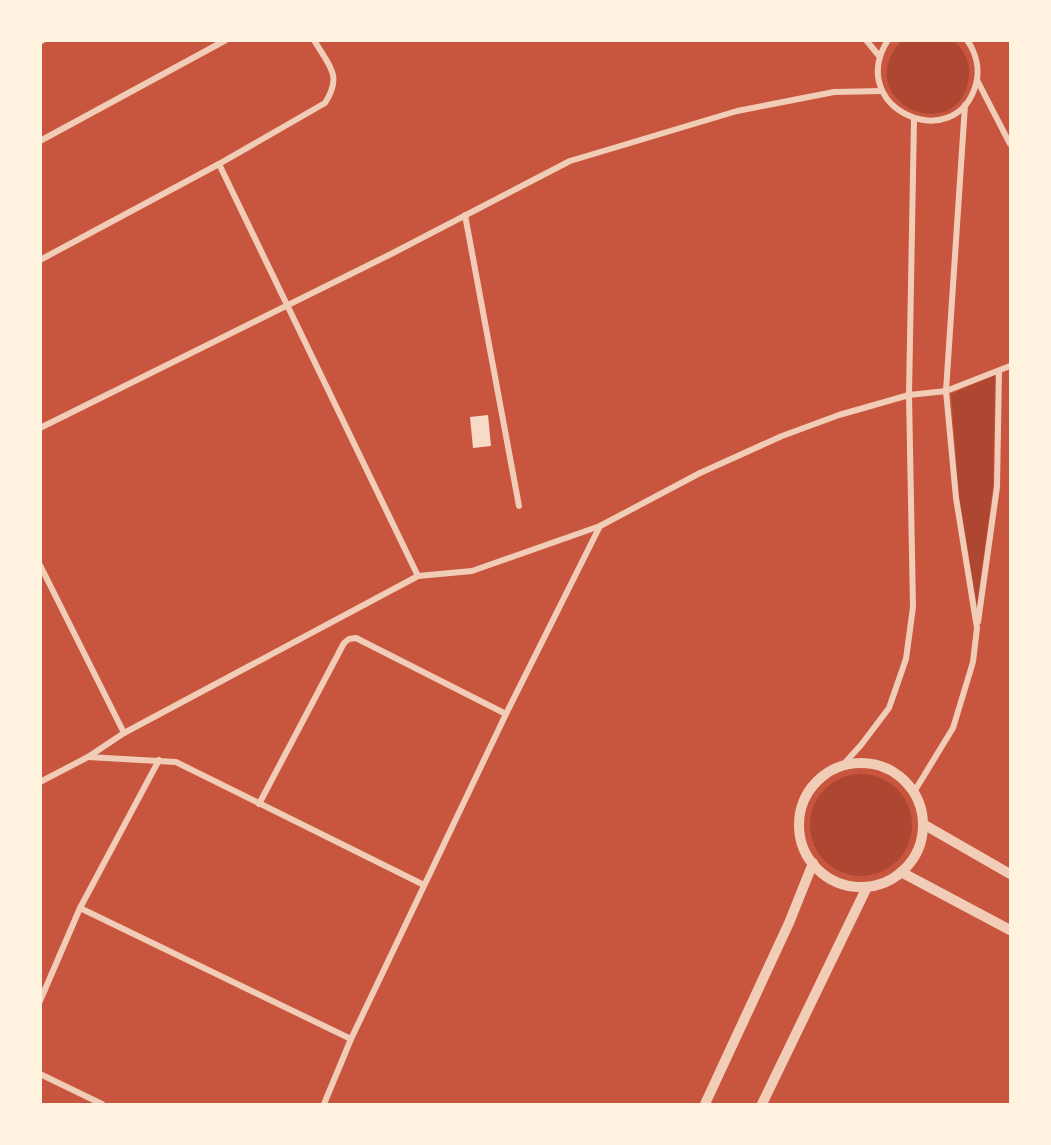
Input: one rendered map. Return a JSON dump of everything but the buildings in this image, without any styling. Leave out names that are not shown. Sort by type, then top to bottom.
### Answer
[{"type":"street","points":[[40,141],[213,44],[226,40]]},
{"type":"street","points":[[40,260],[219,164],[325,103],[333,91],[335,77],[314,40]]},
{"type":"street","points":[[866,40],[880,57]]},
{"type":"street","points":[[888,40],[880,57],[878,68],[882,91],[896,108],[914,119],[928,121],[954,114],[970,97],[977,79],[978,68],[967,40]]},
{"type":"street","points":[[977,79],[1011,144]]},
{"type":"street","points":[[40,428],[286,306],[570,160],[737,111],[834,92],[882,91]]},
{"type":"street","points":[[964,105],[946,391],[956,498],[977,628]]},
{"type":"street","points":[[842,766],[889,708],[906,659],[913,607],[909,395],[914,119]]},
{"type":"street","points":[[219,164],[418,576]]},
{"type":"street","points":[[465,215],[519,506]]},
{"type":"street","points":[[40,782],[88,757],[124,733],[418,576],[472,571],[600,526],[700,473],[782,436],[839,415],[909,395],[946,391],[1011,366]]},
{"type":"street","points":[[914,792],[953,728],[973,662],[997,487],[999,371]]},
{"type":"street","points":[[324,1104],[351,1039],[424,885],[600,526]]},
{"type":"street","points":[[40,565],[124,733]]},
{"type":"street","points":[[259,804],[344,643],[349,639],[356,638],[506,714]]},
{"type":"street","points":[[88,757],[176,762],[424,885]]},
{"type":"street","points":[[40,1001],[80,908],[159,760]]},
{"type":"street","points":[[862,762],[883,766],[900,777],[914,792],[920,805],[923,833],[919,848],[901,873],[885,882],[867,887],[847,885],[828,877],[813,863],[803,846],[799,826],[802,807],[811,789],[824,775],[842,766],[862,762]]},
{"type":"street","points":[[923,824],[1011,874]]},
{"type":"street","points":[[705,1104],[789,922],[813,863]]},
{"type":"street","points":[[901,873],[1011,930]]},
{"type":"street","points":[[762,1104],[867,887]]},
{"type":"street","points":[[80,908],[351,1039]]},
{"type":"street","points":[[40,1074],[102,1104]]},
{"type":"shaded area","points":[[902,40],[954,41],[958,45],[965,54],[969,70],[968,82],[959,102],[944,112],[927,114],[910,108],[895,97],[888,81],[889,62]]},
{"type":"shaded area","points":[[995,375],[993,487],[977,605],[959,497],[951,394]]},
{"type":"shaded area","points":[[861,774],[881,778],[897,789],[908,805],[912,825],[908,845],[897,861],[881,872],[861,876],[841,872],[825,861],[814,845],[810,825],[814,805],[825,789],[841,778]]}]
